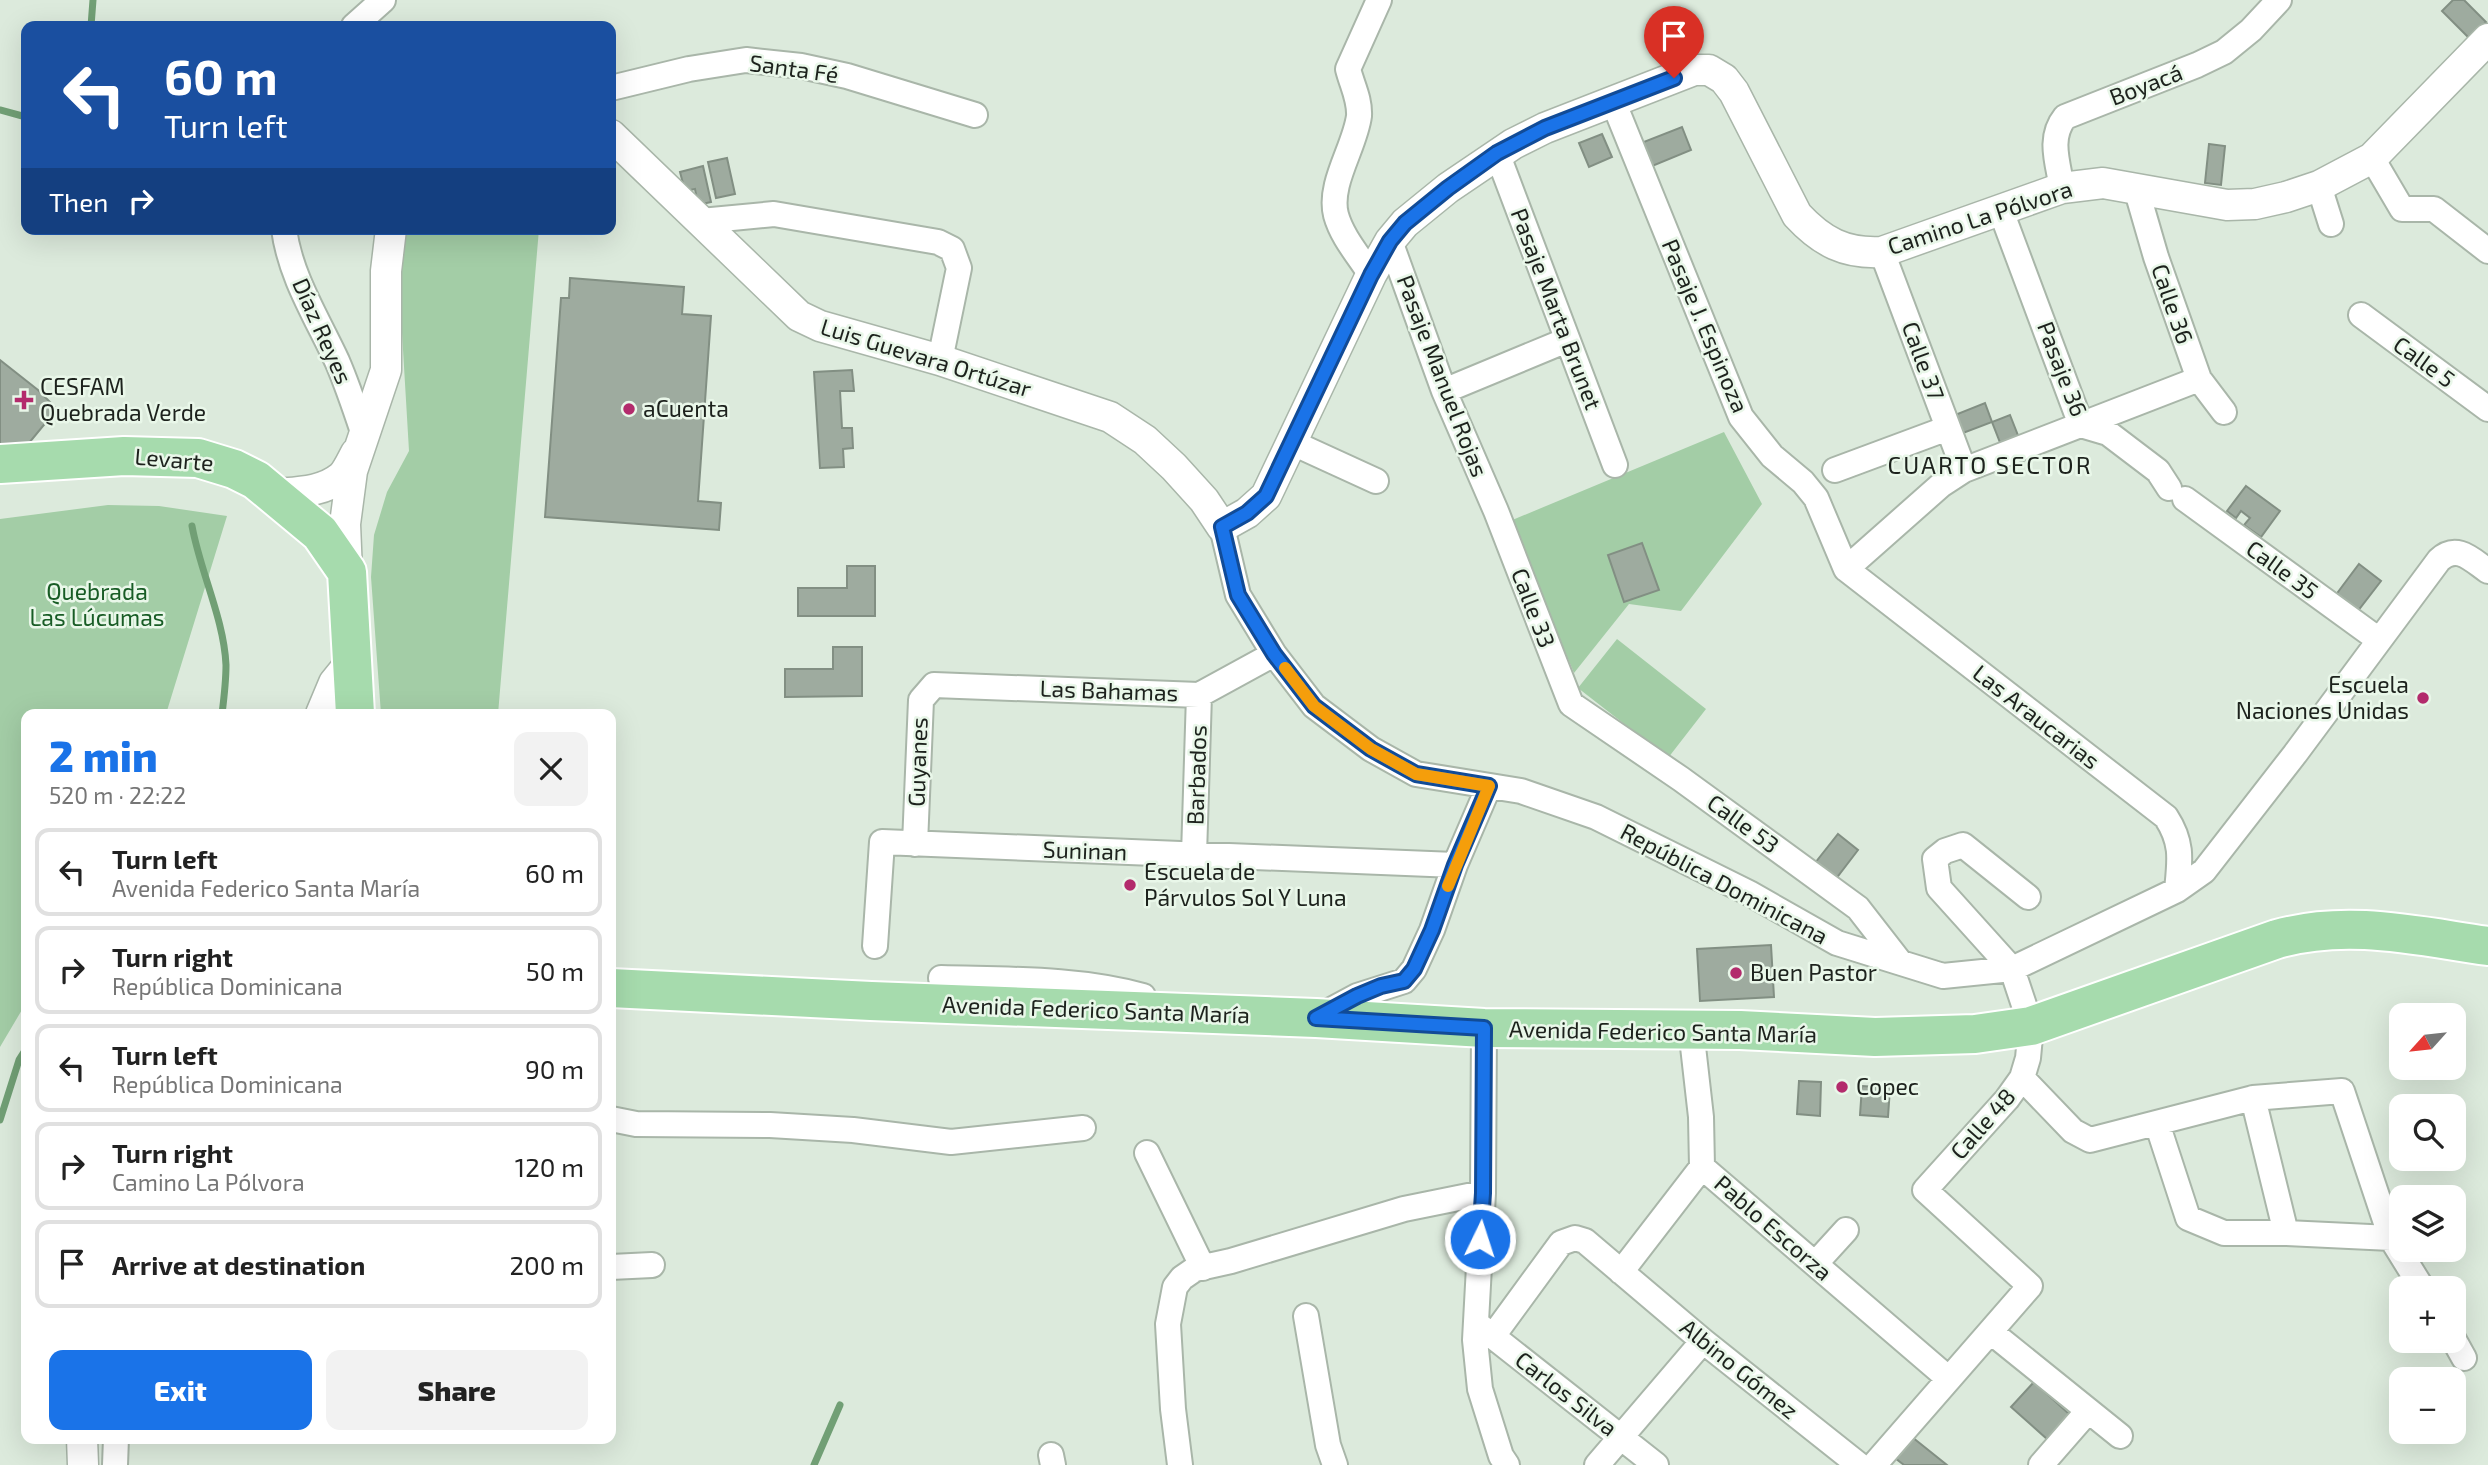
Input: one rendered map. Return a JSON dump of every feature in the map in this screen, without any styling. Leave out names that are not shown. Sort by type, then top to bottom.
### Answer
[{"type":"main road","name":"Levarte","points":[[0,464],[124,456],[198,458],[234,469],[276,494],[320,533],[347,572]]},
{"type":"main road","points":[[347,572],[355,709]]},
{"type":"main road","name":"Avenida Federico Santa María","points":[[616,988],[1316,1018],[1484,1028],[1692,1029],[1875,1037],[1975,1034],[2031,1026],[2277,939],[2307,932],[2355,928],[2488,946]]},
{"type":"street","points":[[360,21],[383,0]]},
{"type":"street","points":[[1371,275],[1340,228],[1335,212],[1335,194],[1359,116],[1359,101],[1348,69],[1379,0]]},
{"type":"street","name":"Boyacá","points":[[2062,188],[2055,136],[2065,117],[2224,52],[2251,30],[2279,0]]},
{"type":"street","name":"Camino La Pólvora","points":[[1222,527],[1247,513],[1266,496],[1371,275],[1390,241],[1405,223],[1497,153],[1545,128],[1612,101],[1694,70],[1709,70],[1724,79],[1734,92],[1797,215],[1807,226],[1845,249],[1861,253],[1882,252],[2062,188],[2104,183],[2227,205],[2265,202],[2319,186],[2372,158],[2488,39]]},
{"type":"street","name":"Santa Fé","points":[[616,87],[689,69],[746,60],[801,66],[847,76],[975,115]]},
{"type":"street","name":"Pasaje J. Espinoza","points":[[1612,101],[1741,417],[1772,456],[1803,482],[1816,498],[1846,569]]},
{"type":"street","name":"Luis Guevara Ortúzar","points":[[616,140],[799,316],[820,326],[940,360],[1110,416],[1146,439],[1204,500],[1222,527]]},
{"type":"street","name":"Pasaje Marta Brunet","points":[[1497,153],[1615,466]]},
{"type":"street","points":[[2372,158],[2402,209],[2434,209],[2488,251]]},
{"type":"street","points":[[2319,186],[2331,224]]},
{"type":"street","name":"Calle 36","points":[[2136,188],[2156,257],[2199,379],[2224,412]]},
{"type":"street","name":"Pasaje 36","points":[[2001,211],[2081,425],[2108,433],[2158,471],[2177,493]]},
{"type":"street","points":[[701,221],[774,214],[938,242],[952,249],[959,268],[940,360]]},
{"type":"street","name":"Díaz Reyes","points":[[285,235],[297,276],[348,387],[360,442]]},
{"type":"street","points":[[276,494],[309,492],[342,476],[360,442],[386,370],[386,271],[390,235]]},
{"type":"street","name":"Pasaje Manuel Rojas","points":[[1390,241],[1444,391],[1496,512]]},
{"type":"street","name":"Calle 37","points":[[1882,252],[1964,470]]},
{"type":"street","name":"Calle 5","points":[[2361,315],[2488,410]]},
{"type":"street","points":[[1444,391],[1567,340]]},
{"type":"street","points":[[1846,569],[1941,485],[1964,470],[2199,379]]},
{"type":"street","points":[[1835,470],[1948,428]]},
{"type":"street","points":[[347,572],[345,524],[352,471],[360,442]]},
{"type":"street","points":[[1293,443],[1376,481]]},
{"type":"street","name":"Calle 35","points":[[2177,493],[2379,640]]},
{"type":"street","name":"Calle 33","points":[[1496,512],[1571,704]]},
{"type":"street","name":"República Dominicana","points":[[1222,527],[1238,595],[1274,654],[1314,706],[1371,749],[1416,774],[1521,791],[1596,817],[1749,893],[1837,943],[1943,976],[2012,969],[2177,891],[2204,871],[2439,559],[2450,552],[2460,552],[2488,571]]},
{"type":"street","name":"Las Araucarias","points":[[1846,569],[2166,817],[2177,834],[2180,859],[2177,891]]},
{"type":"street","name":"Las Bahamas","points":[[934,685],[1199,695],[1274,654]]},
{"type":"street","points":[[323,709],[334,683],[351,662]]},
{"type":"street","name":"Guyanes","points":[[915,844],[921,700],[934,685]]},
{"type":"street","name":"Barbados","points":[[1194,855],[1199,695]]},
{"type":"street","name":"Calle 53","points":[[1571,704],[1681,779],[1858,908],[1900,962]]},
{"type":"street","points":[[1316,1018],[1357,996],[1381,986],[1404,981],[1414,969],[1489,786]]},
{"type":"street","name":"Suninan","points":[[875,946],[882,842],[1455,865]]},
{"type":"street","points":[[2012,969],[1939,888],[1935,859],[1945,851],[1963,845],[2028,897]]},
{"type":"street","name":"Calle 48","points":[[1991,1332],[2030,1286],[1925,1190],[2007,1099],[2022,1078],[2028,1058],[2031,1026],[2012,969]]},
{"type":"street","points":[[941,978],[1057,982],[1115,988],[1143,996],[1146,1012]]},
{"type":"street","points":[[1484,1028],[1484,1329],[1480,1389],[1507,1465]]},
{"type":"street","name":"Pablo Escorza","points":[[1692,1029],[1701,1117],[1702,1167],[1949,1379]]},
{"type":"street","points":[[2022,1078],[2073,1131],[2090,1140],[2253,1098],[2342,1091],[2389,1232]]},
{"type":"street","points":[[2253,1098],[2286,1233]]},
{"type":"street","points":[[616,1120],[636,1124],[770,1125],[853,1130],[951,1142],[1083,1128]]},
{"type":"street","points":[[2157,1123],[2188,1218],[2224,1233],[2389,1238]]},
{"type":"street","points":[[1147,1153],[1203,1268]]},
{"type":"street","points":[[1621,1272],[1702,1167]]},
{"type":"street","points":[[1180,1465],[1173,1409],[1168,1324],[1175,1287],[1182,1278],[1203,1268],[1404,1209],[1483,1193]]},
{"type":"street","points":[[1815,1264],[1846,1230]]},
{"type":"street","name":"Albino Gómez","points":[[1484,1329],[1561,1243],[1575,1238],[1585,1241],[1703,1341],[1859,1465]]},
{"type":"street","points":[[616,1266],[652,1265]]},
{"type":"street","points":[[1307,1316],[1328,1445],[1335,1465]]},
{"type":"street","name":"Carlos Silva","points":[[1484,1329],[1656,1465]]},
{"type":"street","points":[[1874,1465],[1991,1332],[2120,1436]]},
{"type":"street","points":[[1597,1465],[1703,1341]]},
{"type":"street","points":[[2041,1465],[2088,1410]]},
{"type":"street","points":[[82,1444],[83,1465]]},
{"type":"street","points":[[115,1465],[116,1444]]},
{"type":"green space","points":[[401,235],[538,235],[498,709],[381,709],[371,577],[374,535],[387,492],[409,451]]},
{"type":"green space","points":[[1724,432],[1762,504],[1681,611],[1629,604],[1574,673],[1510,521]]},
{"type":"green space","name":"Quebrada Las Lúcumas","points":[[108,505],[159,506],[227,516],[168,709],[21,709],[21,1011],[0,1047],[0,519]]},
{"type":"green space","points":[[1617,639],[1706,709],[1668,758],[1578,688]]},
{"type":"building","points":[[2453,0],[2464,0],[2486,22],[2470,39],[2442,11]]},
{"type":"building","points":[[1682,127],[1691,150],[1645,169],[1636,145]]},
{"type":"building","points":[[1602,134],[1612,157],[1589,167],[1579,143]]},
{"type":"building","points":[[2209,144],[2225,146],[2221,185],[2205,183]]},
{"type":"building","points":[[727,158],[735,194],[716,198],[708,162]]},
{"type":"building","points":[[703,166],[711,202],[698,205],[695,189],[685,191],[680,172]]},
{"type":"building","name":"aCuenta","points":[[570,278],[684,287],[682,314],[711,316],[698,501],[721,503],[719,530],[545,517],[561,298],[569,298]]},
{"type":"building","name":"CESFAM Quebrada Verde","points":[[0,360],[57,409],[29,443],[0,444]]},
{"type":"building","points":[[852,370],[854,391],[840,391],[842,428],[852,428],[853,448],[843,449],[844,467],[820,468],[814,372]]},
{"type":"building","points":[[1985,403],[1992,422],[1963,433],[1955,415]]},
{"type":"building","points":[[2010,415],[2019,438],[2001,445],[1992,422]]},
{"type":"building","points":[[2246,486],[2280,511],[2261,537],[2244,525],[2250,518],[2241,511],[2236,518],[2227,511]]},
{"type":"building","points":[[1642,543],[1659,590],[1624,602],[1608,555]]},
{"type":"building","points":[[2359,564],[2381,581],[2357,612],[2335,596]]},
{"type":"building","points":[[847,566],[875,566],[875,616],[798,616],[798,588],[847,588]]},
{"type":"building","points":[[833,647],[862,647],[862,696],[785,697],[785,669],[833,669]]},
{"type":"building","points":[[1838,834],[1858,850],[1835,880],[1815,863]]},
{"type":"building","name":"Buen Pastor","points":[[1771,945],[1774,997],[1700,1001],[1697,949]]},
{"type":"building","points":[[1799,1081],[1821,1082],[1820,1116],[1797,1114]]},
{"type":"building","points":[[1862,1086],[1890,1088],[1888,1117],[1860,1115]]},
{"type":"building","points":[[2034,1382],[2069,1414],[2047,1439],[2011,1407]]},
{"type":"building","points":[[1912,1437],[1947,1465],[1904,1465],[1895,1458]]},
{"type":"waterway","points":[[91,21],[93,0]]},
{"type":"waterway","points":[[0,110],[21,116]]},
{"type":"waterway","points":[[192,526],[224,648],[226,671],[222,709]]},
{"type":"waterway","points":[[0,1120],[21,1057]]},
{"type":"waterway","points":[[814,1465],[840,1405]]},
{"type":"slow traffic","points":[[1285,668],[1314,706],[1371,749],[1416,774],[1489,786],[1448,886]]},
{"type":"place","name":"CESFAM Quebrada Verde","points":[[24,400]]},
{"type":"place","name":"aCuenta","points":[[629,409]]},
{"type":"place","name":"Escuela Naciones Unidas","points":[[2423,698]]},
{"type":"place","name":"Escuela de Párvulos Sol Y Luna","points":[[1130,885]]},
{"type":"place","name":"Buen Pastor","points":[[1736,973]]},
{"type":"place","name":"Copec","points":[[1842,1087]]},
{"type":"district","name":"CUARTO SECTOR","points":[[1990,466]]},
{"type":"route","points":[[1480,1239],[1483,1193],[1484,1028],[1316,1018],[1357,996],[1381,986],[1404,981],[1414,969],[1489,786],[1416,774],[1371,749],[1314,706],[1274,654],[1238,595],[1222,527],[1247,513],[1266,496],[1371,275],[1390,241],[1405,223],[1448,188],[1513,144],[1545,128],[1674,78]]}]
